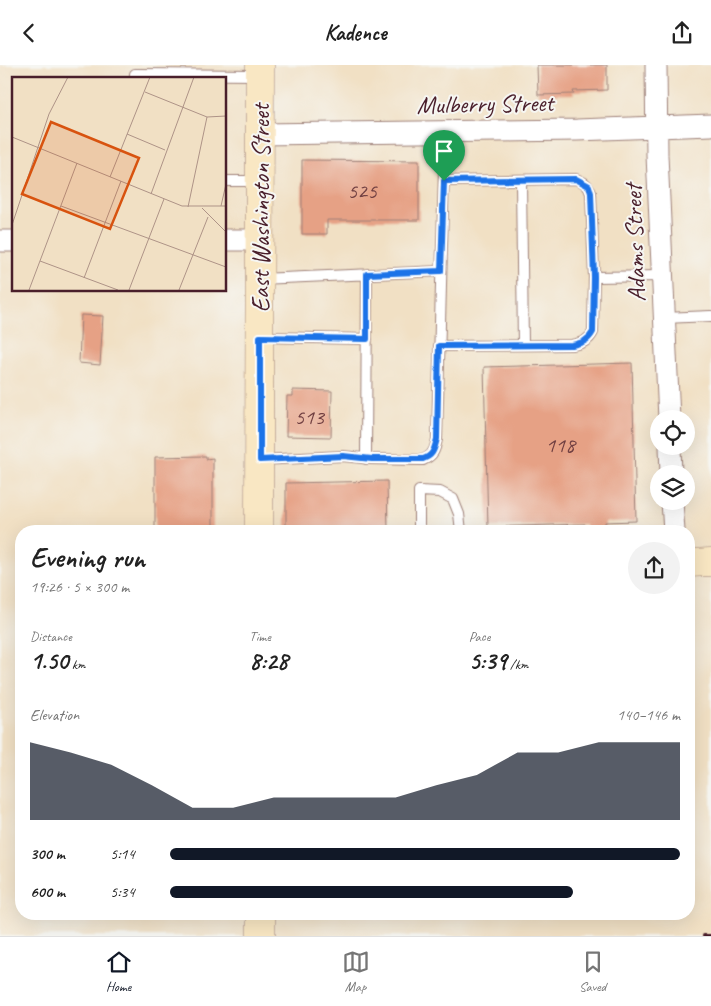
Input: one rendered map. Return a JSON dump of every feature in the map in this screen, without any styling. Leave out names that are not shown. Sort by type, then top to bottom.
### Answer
[{"type":"main road","name":"East Washington Street","points":[[259,525],[260,70]]},
{"type":"main road","points":[[695,563],[711,562]]},
{"type":"main road","points":[[261,920],[261,936]]},
{"type":"street","name":"Adams Street","points":[[656,65],[662,276],[669,410]]},
{"type":"street","name":"Mulberry Street","points":[[260,134],[711,125]]},
{"type":"street","points":[[226,240],[260,240]]},
{"type":"street","points":[[673,510],[674,525]]},
{"type":"lane","points":[[134,77],[134,75],[224,77],[260,70]]},
{"type":"lane","points":[[260,460],[343,456],[366,459],[423,459],[430,457],[434,452],[437,439],[445,131]]},
{"type":"lane","points":[[439,346],[572,345],[584,342],[590,338],[593,332],[594,277],[591,193],[589,186],[576,179],[444,181]]},
{"type":"lane","points":[[521,180],[524,345]]},
{"type":"lane","points":[[226,181],[260,181]]},
{"type":"lane","points":[[260,279],[441,271]]},
{"type":"lane","points":[[366,459],[367,274]]},
{"type":"lane","points":[[594,277],[662,276]]},
{"type":"lane","points":[[664,318],[711,315]]},
{"type":"lane","points":[[260,337],[367,339]]},
{"type":"lane","points":[[419,525],[419,491],[440,491],[453,499],[460,525]]},
{"type":"building","points":[[537,65],[607,65],[607,90],[573,91],[574,94],[538,95]]},
{"type":"building","points":[[302,160],[419,161],[419,220],[327,220],[327,234],[302,234]]},
{"type":"building","points":[[81,315],[103,316],[100,365],[79,363]]},
{"type":"building","points":[[632,363],[636,521],[605,522],[605,525],[488,525],[484,367]]},
{"type":"building","points":[[293,390],[332,391],[331,437],[286,436],[287,396],[293,396]]},
{"type":"building","points":[[206,456],[206,459],[213,458],[213,525],[155,525],[155,457]]},
{"type":"building","points":[[387,481],[388,525],[286,525],[286,483]]},
{"type":"railway","points":[[704,936],[711,936]]},
{"type":"route","points":[[576,179],[589,186],[591,193],[594,277],[593,332],[590,338],[584,342],[572,345],[439,346],[437,439],[434,452],[430,457],[391,460],[343,456],[260,460],[260,337],[367,339],[367,274],[441,271],[444,181],[576,179]]}]
